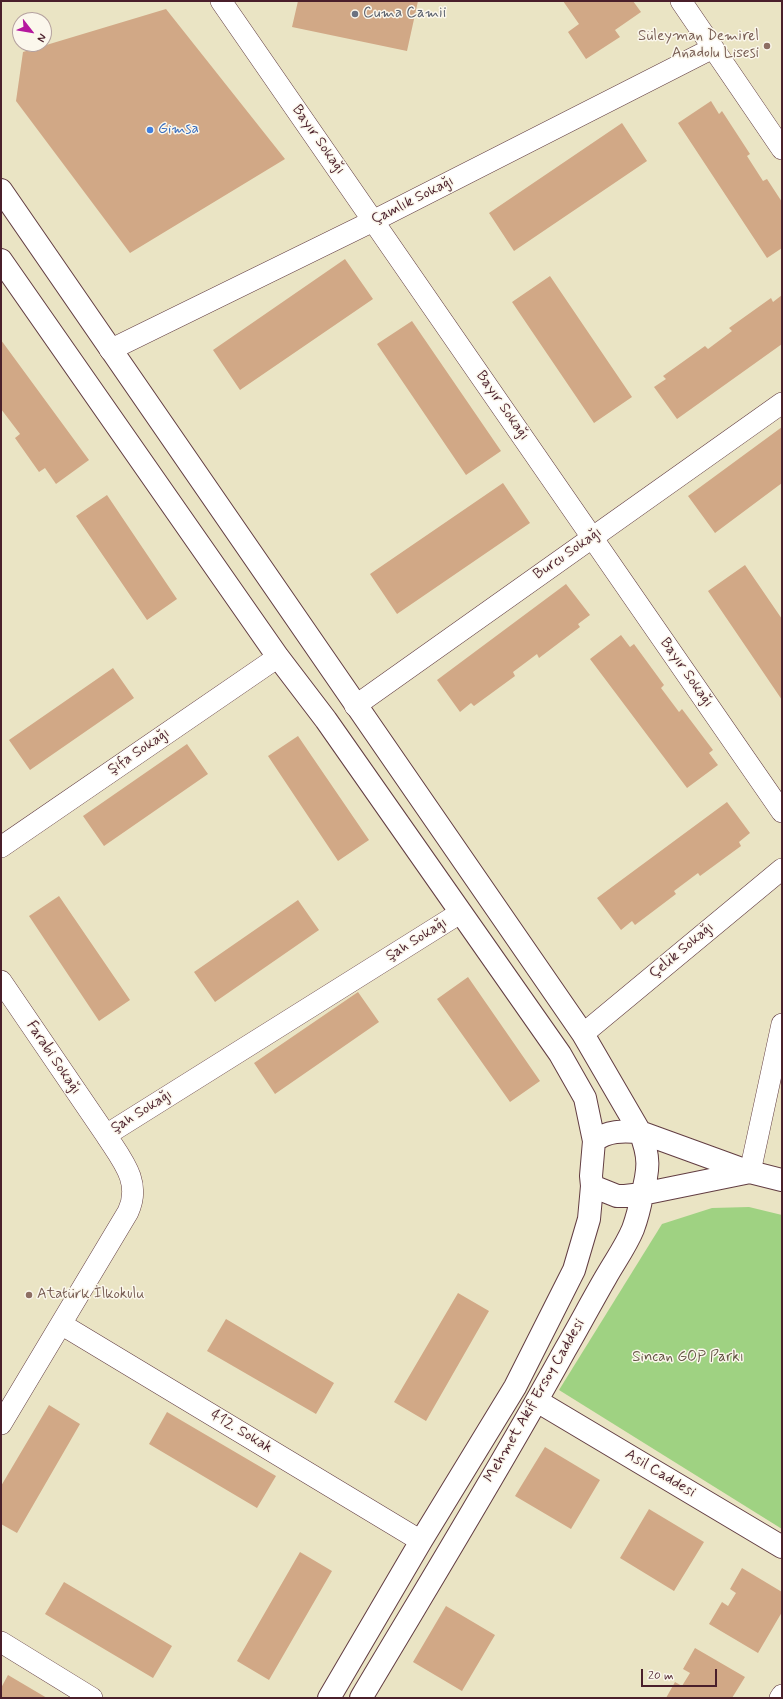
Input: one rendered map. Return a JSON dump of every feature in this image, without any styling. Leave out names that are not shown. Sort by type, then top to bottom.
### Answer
[{"type":"main road","points":[[1,190],[355,706],[583,1034],[640,1132],[646,1148],[648,1166],[642,1194]]},
{"type":"main road","points":[[1,260],[278,657],[326,720],[560,1054],[585,1098],[594,1141],[591,1176],[592,1186],[617,1196],[642,1194],[750,1172]]},
{"type":"main road","points":[[594,1141],[600,1136],[618,1131],[640,1132],[750,1172],[782,1180]]},
{"type":"main road","name":"Mehmet Akif Ersoy Caddesi","points":[[329,1698],[421,1541],[515,1387],[574,1270],[590,1219],[592,1186]]},
{"type":"main road","name":"Mehmet Akif Ersoy Caddesi","points":[[361,1698],[537,1401],[606,1277],[625,1246],[633,1228],[642,1194]]},
{"type":"main road","name":"Asil Caddesi","points":[[537,1401],[782,1548]]},
{"type":"street","name":"Bayır Sokağı","points":[[221,1],[782,812]]},
{"type":"street","points":[[681,1],[782,149]]},
{"type":"street","name":"Çamlık Sokağı","points":[[110,350],[373,221],[713,48]]},
{"type":"street","name":"Burcu Sokağı","points":[[355,706],[782,403]]},
{"type":"street","name":"Şifa Sokağı","points":[[1,847],[278,657]]},
{"type":"street","name":"Çelik Sokağı","points":[[583,1034],[782,868]]},
{"type":"street","name":"Şah Sokağı","points":[[1,1424],[131,1204],[133,1186],[131,1176],[106,1135],[460,913]]},
{"type":"street","name":"Farabi Sokağı","points":[[1,981],[106,1135]]},
{"type":"street","points":[[750,1172],[782,1024]]},
{"type":"street","name":"412. Sokak","points":[[61,1324],[421,1541]]},
{"type":"street","points":[[1,1642],[92,1698]]},
{"type":"green space","name":"Sincan GOP Parkı","points":[[749,1207],[782,1215],[782,1529],[559,1390],[662,1224],[712,1208]]},
{"type":"building","name":"Cuma Camii","points":[[298,1],[418,1],[407,51],[292,27]]},
{"type":"building","points":[[563,1],[633,1],[641,12],[615,30],[620,37],[586,59],[568,32],[579,24]]},
{"type":"building","name":"Gimsa","points":[[166,9],[285,159],[130,253],[16,101],[23,52],[52,52],[52,43]]},
{"type":"building","points":[[711,101],[719,114],[722,111],[750,154],[747,156],[763,181],[767,179],[782,202],[782,248],[767,258],[678,123]]},
{"type":"building","points":[[622,123],[647,161],[514,251],[489,213]]},
{"type":"building","points":[[345,259],[373,299],[240,390],[213,350]]},
{"type":"building","points":[[550,276],[632,397],[594,423],[512,302]]},
{"type":"building","points":[[782,295],[782,344],[677,419],[654,387],[666,379],[663,376],[705,346],[708,349],[732,331],[729,328],[771,298],[773,302]]},
{"type":"building","points":[[412,321],[501,451],[466,475],[377,344]]},
{"type":"building","points":[[1,340],[89,460],[56,484],[45,468],[39,472],[15,438],[20,434],[1,409]]},
{"type":"building","points":[[782,427],[782,483],[715,533],[688,496]]},
{"type":"building","points":[[503,483],[530,523],[397,614],[370,574]]},
{"type":"building","points":[[107,495],[177,599],[147,620],[76,516]]},
{"type":"building","points":[[745,565],[782,619],[782,700],[708,591]]},
{"type":"building","points":[[566,584],[590,615],[578,624],[580,627],[539,658],[537,654],[513,672],[515,676],[474,706],[471,703],[460,712],[437,680]]},
{"type":"building","points":[[621,635],[630,647],[634,644],[664,685],[661,688],[679,712],[682,709],[713,750],[709,753],[718,765],[687,788],[590,659]]},
{"type":"building","points":[[113,668],[134,698],[30,770],[9,740]]},
{"type":"building","points":[[298,736],[369,840],[338,861],[268,756]]},
{"type":"building","points":[[187,744],[208,774],[104,846],[83,816]]},
{"type":"building","points":[[727,802],[750,833],[739,842],[741,846],[700,876],[698,873],[674,891],[676,894],[635,925],[632,921],[621,930],[597,898]]},
{"type":"building","points":[[59,896],[130,1000],[99,1021],[29,916]]},
{"type":"building","points":[[298,900],[319,930],[215,1002],[194,972]]},
{"type":"building","points":[[468,977],[540,1081],[510,1102],[437,999]]},
{"type":"building","points":[[358,992],[379,1022],[275,1094],[254,1063]]},
{"type":"building","points":[[458,1293],[489,1311],[426,1421],[394,1402]]},
{"type":"building","points":[[226,1319],[334,1383],[316,1414],[207,1351]]},
{"type":"building","points":[[49,1405],[80,1424],[17,1533],[1,1524],[1,1486]]},
{"type":"building","points":[[167,1412],[276,1476],[257,1508],[149,1444]]},
{"type":"building","points":[[545,1447],[600,1480],[571,1529],[515,1496]]},
{"type":"building","points":[[649,1509],[704,1542],[674,1591],[620,1558]]},
{"type":"building","points":[[300,1552],[332,1571],[269,1680],[237,1661]]},
{"type":"building","points":[[742,1568],[782,1592],[782,1612],[758,1653],[709,1624],[722,1602],[728,1606],[736,1593],[730,1589]]},
{"type":"building","points":[[64,1582],[172,1646],[153,1678],[45,1614]]},
{"type":"building","points":[[446,1606],[495,1635],[462,1691],[413,1662]]},
{"type":"building","points":[[695,1648],[745,1677],[732,1698],[666,1698],[675,1682],[682,1686],[690,1673],[683,1669]]},
{"type":"building","points":[[8,1675],[47,1698],[1,1698],[1,1688]]},
{"type":"place","name":"Cuma Camii","points":[[355,14]]},
{"type":"place","name":"Süleyman Demirel Anadolu Lisesi","points":[[767,46]]},
{"type":"place","name":"Gimsa","points":[[150,130]]},
{"type":"place","name":"Atatürk İlkokulu","points":[[29,1295]]}]
